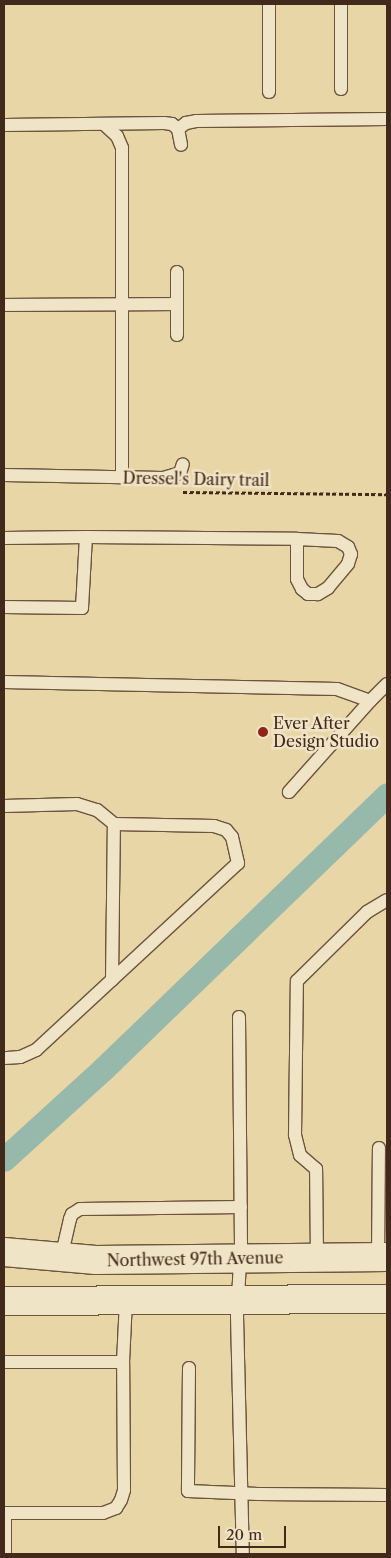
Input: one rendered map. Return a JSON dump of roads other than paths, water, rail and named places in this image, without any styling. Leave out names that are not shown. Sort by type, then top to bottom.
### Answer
[{"type":"street","name":"Northwest 97th Avenue","points":[[4,1252],[61,1258],[382,1258]]},
{"type":"street","points":[[4,1301],[387,1299]]},
{"type":"lane","points":[[268,4],[269,92]]},
{"type":"lane","points":[[341,88],[342,4]]},
{"type":"lane","points":[[178,129],[196,121],[387,119]]},
{"type":"lane","points":[[4,125],[164,123],[172,124],[178,129],[182,145]]},
{"type":"lane","points":[[104,124],[117,136],[122,148],[122,477]]},
{"type":"lane","points":[[177,272],[177,335]]},
{"type":"lane","points":[[4,304],[177,304]]},
{"type":"lane","points":[[4,475],[174,476],[180,473],[183,464]]},
{"type":"lane","points":[[4,606],[82,608],[86,537]]},
{"type":"lane","points":[[4,538],[297,538],[338,541],[348,547],[351,554],[348,564],[328,588],[318,594],[308,594],[302,589],[298,579],[297,538]]},
{"type":"lane","points":[[4,682],[338,689],[370,701]]},
{"type":"lane","points":[[288,792],[387,684]]},
{"type":"lane","points":[[4,806],[87,806],[98,810],[114,824],[214,826],[226,830],[232,837],[238,863],[36,1050],[20,1057],[4,1058]]},
{"type":"lane","points":[[112,980],[114,824]]},
{"type":"lane","points":[[317,1258],[316,1169],[300,1155],[295,1136],[298,981],[367,912],[387,900]]},
{"type":"lane","points":[[239,1017],[241,1259],[238,1300],[243,1554]]},
{"type":"lane","points":[[379,1148],[382,1258]]},
{"type":"lane","points":[[61,1258],[70,1219],[76,1210],[241,1207]]},
{"type":"lane","points":[[5,1554],[5,1513],[103,1513],[116,1508],[124,1490],[126,1301]]},
{"type":"lane","points":[[4,1362],[124,1362]]},
{"type":"lane","points":[[189,1368],[188,1491],[387,1495]]},
{"type":"waterway","points":[[4,1160],[103,1070],[387,796]]},
{"type":"place","name":"Ever After Design Studio","points":[[263,732]]}]
